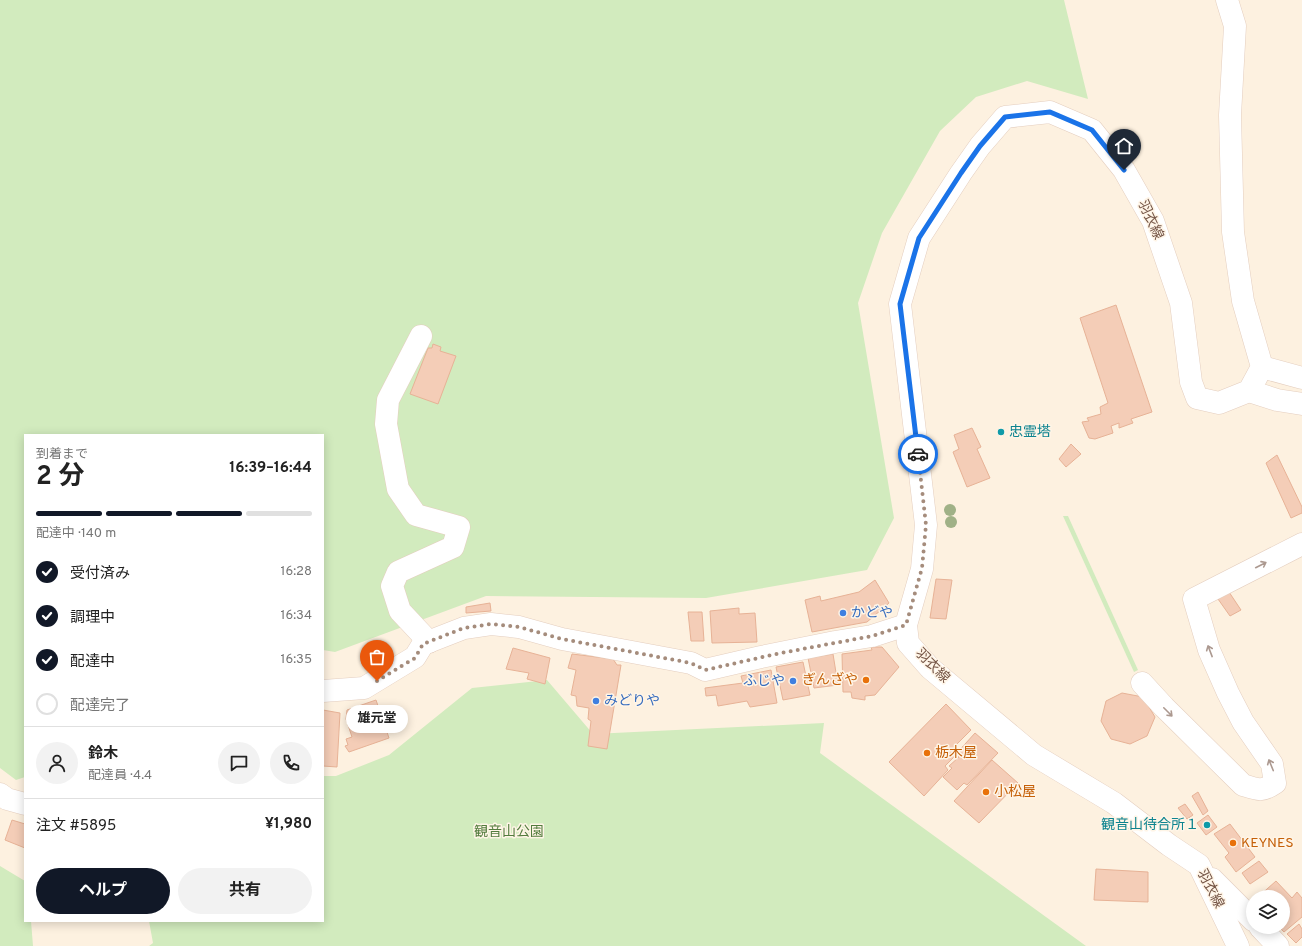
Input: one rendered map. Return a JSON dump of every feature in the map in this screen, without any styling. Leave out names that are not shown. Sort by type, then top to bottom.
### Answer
[{"type":"street","points":[[1226,0],[1235,26],[1230,115],[1233,232],[1243,301],[1262,367],[1249,391],[1277,400],[1302,404]]},
{"type":"street","name":"羽衣線","points":[[1238,946],[1199,865],[1169,845],[1114,803],[1034,756],[930,668],[908,643],[906,625],[922,568],[926,525],[900,304],[919,238],[980,146],[1005,117],[1050,112],[1092,130],[1124,170],[1153,221],[1182,303],[1191,382],[1197,398],[1219,403],[1249,391]]},
{"type":"street","points":[[421,336],[388,400],[386,424],[398,489],[416,515],[459,527],[453,547],[398,572],[392,586],[400,611],[429,642]]},
{"type":"street","points":[[1262,367],[1302,378]]},
{"type":"street","points":[[1142,683],[1164,707],[1243,785],[1256,789],[1267,788],[1275,782],[1272,764],[1243,722],[1228,693],[1209,650],[1194,599],[1302,544]]},
{"type":"street","points":[[324,691],[364,688],[415,658],[423,644],[464,628],[491,624],[519,627],[562,639],[691,663],[705,670],[776,654],[872,636],[906,625]]},
{"type":"street","points":[[0,794],[7,799],[24,804]]},
{"type":"street","points":[[1199,865],[1246,913]]},
{"type":"street","points":[[1267,934],[1278,946]]},
{"type":"green space","points":[[0,0],[1064,0],[1088,99],[1027,81],[976,97],[940,131],[882,233],[858,303],[894,518],[867,570],[706,598],[486,596],[335,652],[324,650],[324,434],[24,434],[24,777],[16,780],[0,768]]},
{"type":"green space","points":[[1063,516],[1068,516],[1138,670],[1134,672]]},
{"type":"green space","name":"観音山公園","points":[[547,680],[593,734],[824,723],[820,753],[1086,946],[149,946],[153,943],[149,922],[324,922],[324,776],[336,776],[389,755],[472,688]]},
{"type":"green space","points":[[0,866],[24,880],[24,922],[31,922],[33,946],[0,946]]},
{"type":"building","points":[[1116,305],[1152,412],[1131,419],[1133,423],[1119,428],[1119,423],[1111,426],[1113,433],[1095,439],[1089,438],[1082,422],[1089,421],[1087,418],[1101,414],[1100,407],[1108,403],[1080,318]]},
{"type":"building","points":[[433,344],[441,347],[440,351],[456,356],[438,404],[410,394],[428,348],[432,348]]},
{"type":"building","points":[[972,428],[981,447],[977,449],[990,478],[967,487],[953,452],[959,449],[954,435]]},
{"type":"building","points":[[1071,444],[1081,454],[1066,467],[1059,459]]},
{"type":"building","points":[[1277,455],[1302,507],[1302,513],[1291,518],[1266,463]]},
{"type":"building","points":[[936,579],[952,580],[946,619],[930,618]]},
{"type":"building","name":"かどや","points":[[875,580],[889,603],[867,622],[812,632],[805,600],[820,596],[821,601],[859,592]]},
{"type":"building","points":[[1229,592],[1241,610],[1230,616],[1218,599]]},
{"type":"building","points":[[490,603],[491,611],[466,613],[466,607]]},
{"type":"building","points":[[739,608],[739,614],[755,613],[757,642],[712,643],[710,611]]},
{"type":"building","points":[[688,612],[702,612],[704,641],[691,641]]},
{"type":"building","name":"ぎんざや","points":[[871,647],[882,647],[899,667],[875,695],[865,696],[865,700],[852,698],[851,692],[843,692],[842,654],[872,650]]},
{"type":"building","points":[[513,648],[550,658],[545,684],[527,679],[529,673],[506,669]]},
{"type":"building","name":"みどりや","points":[[572,654],[613,659],[617,665],[621,665],[607,749],[588,746],[591,721],[588,719],[589,708],[577,706],[576,696],[571,695],[576,670],[568,668]]},
{"type":"building","points":[[833,654],[838,685],[814,688],[808,658]]},
{"type":"building","name":"ふじや","points":[[803,662],[810,695],[783,700],[776,667]]},
{"type":"building","points":[[771,670],[777,703],[750,707],[747,701],[718,706],[716,695],[706,696],[705,688],[743,683],[741,676]]},
{"type":"building","points":[[1122,693],[1143,697],[1155,717],[1147,736],[1130,744],[1111,739],[1101,721],[1106,701]]},
{"type":"building","points":[[376,700],[389,738],[349,752],[345,746],[348,745],[346,739],[352,737],[346,719],[347,710]]},
{"type":"building","name":"栃木屋","points":[[946,704],[971,730],[955,746],[958,750],[955,756],[945,766],[948,770],[924,796],[889,762]]},
{"type":"building","points":[[324,710],[340,713],[337,767],[324,766]]},
{"type":"building","points":[[400,711],[405,716],[394,725],[390,718]]},
{"type":"building","points":[[975,733],[998,753],[967,785],[964,783],[957,790],[943,777],[952,768],[949,766],[959,757],[956,754]]},
{"type":"building","name":"小松屋","points":[[992,760],[1018,783],[979,823],[954,801]]},
{"type":"building","points":[[1198,792],[1208,811],[1203,815],[1192,796]]},
{"type":"building","points":[[1185,804],[1193,815],[1187,819],[1178,808]]},
{"type":"building","name":"観音山待合所１","points":[[1208,815],[1217,827],[1206,835],[1197,823]]},
{"type":"building","points":[[12,820],[24,824],[24,848],[5,840]]},
{"type":"building","name":"KEYNES","points":[[1230,824],[1255,857],[1236,872],[1225,857],[1229,853],[1214,834]]},
{"type":"building","points":[[1259,861],[1268,872],[1250,884],[1242,873]]},
{"type":"building","points":[[1096,869],[1148,872],[1148,902],[1094,900]]},
{"type":"building","points":[[1276,881],[1284,890],[1266,890]]},
{"type":"building","points":[[1297,892],[1302,898],[1302,917],[1290,927],[1290,896],[1292,898]]},
{"type":"building","points":[[1299,924],[1302,929],[1302,937],[1296,943],[1287,934],[1290,934],[1290,932]]},
{"type":"way so far","points":[[377,681],[415,658],[423,644],[464,628],[491,624],[519,627],[562,639],[691,663],[705,670],[776,654],[872,636],[906,625],[922,568],[926,525],[918,454]]},
{"type":"place","name":"忠霊塔","points":[[1001,432]]},
{"type":"place","name":"かどや","points":[[843,613]]},
{"type":"place","name":"ぎんざや","points":[[866,680]]},
{"type":"place","name":"雄元堂","points":[[377,681]]},
{"type":"place","name":"ふじや","points":[[793,681]]},
{"type":"place","name":"みどりや","points":[[596,701]]},
{"type":"place","name":"栃木屋","points":[[927,753]]},
{"type":"place","name":"小松屋","points":[[986,792]]},
{"type":"place","name":"観音山待合所１","points":[[1207,825]]},
{"type":"place","name":"KEYNES","points":[[1233,843]]},
{"type":"route","points":[[918,454],[900,304],[919,238],[980,146],[1005,117],[1050,112],[1092,130],[1124,170]]}]
